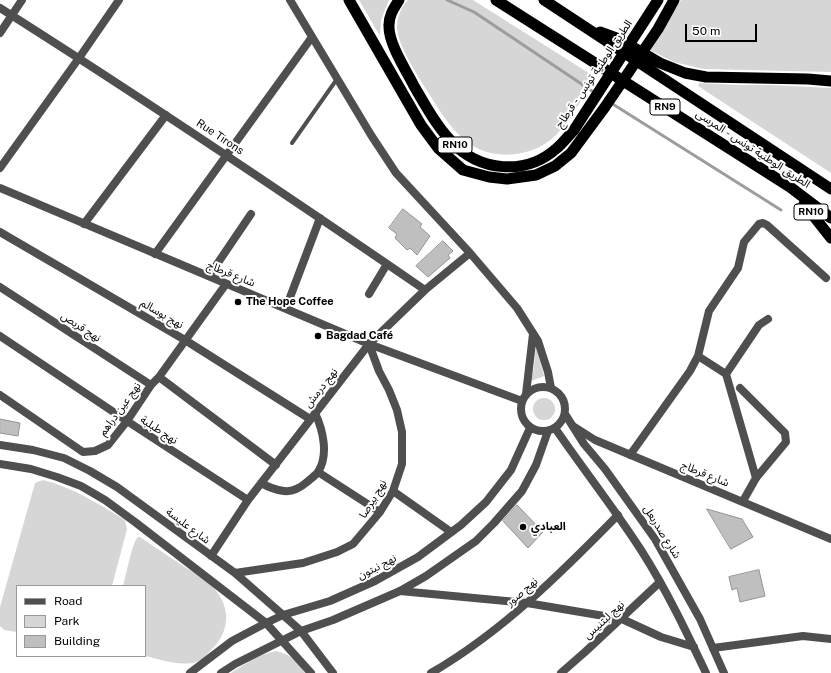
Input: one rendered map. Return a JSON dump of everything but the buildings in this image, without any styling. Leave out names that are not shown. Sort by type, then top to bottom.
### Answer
[{"type":"highway","points":[[348,0],[421,125],[438,148],[463,170],[489,177],[507,179],[536,175],[555,166],[571,153],[658,29],[674,0]]},
{"type":"highway","name":"الطريق الوطنية تونس - قرطاج","points":[[399,0],[392,11],[389,25],[394,49],[432,117],[451,142],[475,160],[485,164],[506,167],[526,164],[543,158],[557,148],[574,130],[658,0]]},
{"type":"highway","name":"الطريق الوطنية تونس - المرسى","points":[[496,0],[790,187],[831,218]]},
{"type":"highway","name":"الطريق الوطنية تونس - المرسى","points":[[544,0],[831,189]]},
{"type":"highway","points":[[584,27],[619,39],[660,63],[692,74],[706,77],[808,79],[831,81]]},
{"type":"highway","name":"RN10","points":[[790,187],[831,238]]},
{"type":"street","points":[[0,33],[22,0]]},
{"type":"street","points":[[0,168],[119,0]]},
{"type":"street","points":[[290,0],[396,173],[470,253],[517,308],[540,346],[551,388]]},
{"type":"street","name":"Rue Tirons","points":[[0,8],[227,155],[425,290]]},
{"type":"street","points":[[155,254],[312,37]]},
{"type":"street","points":[[84,224],[166,115]]},
{"type":"street","name":"شارع قرطاج","points":[[0,188],[369,344],[522,402]]},
{"type":"street","points":[[208,276],[251,214]]},
{"type":"street","points":[[286,308],[320,218]]},
{"type":"street","points":[[630,455],[690,371],[698,356],[709,311],[738,268],[744,242],[759,224],[763,223],[768,225],[826,278]]},
{"type":"street","name":"نهج بوسالم","points":[[0,232],[313,416]]},
{"type":"street","name":"نهج درمش","points":[[211,556],[248,500],[369,344],[425,290],[470,253]]},
{"type":"street","points":[[369,294],[387,264]]},
{"type":"street","name":"نهج عين دراهم","points":[[0,395],[84,452],[95,451],[108,445],[226,284]]},
{"type":"street","name":"نهج قربص","points":[[0,287],[151,385]]},
{"type":"street","points":[[726,374],[759,325],[768,319]]},
{"type":"street","points":[[533,334],[526,394],[520,409],[521,416],[530,428],[539,431],[552,430]]},
{"type":"street","name":"نهج طبلبة","points":[[0,336],[126,421],[248,500]]},
{"type":"street","name":"نهج بيرصا","points":[[235,573],[303,563],[337,552],[353,544],[380,512],[393,491],[402,464],[402,432],[397,410],[379,371],[369,344]]},
{"type":"street","points":[[698,356],[726,374],[756,478]]},
{"type":"street","points":[[158,377],[276,465]]},
{"type":"street","points":[[221,673],[235,664],[301,631],[333,620],[400,591],[426,576],[476,541],[522,491],[530,478],[552,430],[562,422],[565,414],[563,398],[558,392],[551,388],[542,386],[533,388],[526,394]]},
{"type":"street","points":[[740,388],[785,433],[786,437],[786,442],[756,478],[743,501]]},
{"type":"street","name":"شارع صدربعل","points":[[565,414],[584,444],[605,469],[655,539],[700,619],[723,673]]},
{"type":"street","points":[[261,483],[274,489],[294,491],[318,472],[323,458],[324,441],[320,422],[313,416]]},
{"type":"street","name":"شارع قرطاج","points":[[573,426],[595,440],[831,539]]},
{"type":"street","name":"نهج نبتون","points":[[190,673],[232,641],[266,622],[330,600],[375,581],[418,557],[451,532],[486,502],[503,483],[515,464],[530,428]]},
{"type":"street","points":[[552,430],[618,515],[641,549],[684,626],[706,673]]},
{"type":"street","name":"شارع عليسة","points":[[0,445],[33,450],[64,458],[117,487],[235,573],[301,631],[333,673]]},
{"type":"street","points":[[0,464],[31,469],[81,486],[105,500],[266,622],[311,673]]},
{"type":"street","points":[[318,472],[380,512]]},
{"type":"street","points":[[393,491],[451,532]]},
{"type":"street","name":"نهج صور","points":[[431,673],[492,632],[527,603],[618,515]]},
{"type":"street","name":"نهج لبتنيس","points":[[561,673],[622,619],[660,582]]},
{"type":"street","points":[[400,591],[527,603],[622,619],[661,637],[694,646]]},
{"type":"street","points":[[713,648],[803,636],[831,639]]},
{"type":"lane","points":[[292,143],[337,78]]},
{"type":"green space","points":[[359,0],[389,0],[381,20],[380,36]]},
{"type":"green space","points":[[408,0],[473,0],[595,77],[567,122],[556,135],[547,142],[527,152],[516,154],[486,152],[474,146],[453,129],[436,105],[409,61],[398,35],[397,27],[400,12]]},
{"type":"green space","points":[[681,0],[831,0],[831,72],[703,69],[674,62],[650,50]]},
{"type":"green space","points":[[699,83],[831,88],[831,173],[698,86]]},
{"type":"green space","points":[[536,346],[544,376],[531,381],[534,367]]},
{"type":"green space","points":[[540,398],[548,398],[555,405],[555,413],[548,420],[540,420],[533,413],[533,405]]},
{"type":"green space","points":[[43,480],[54,483],[85,497],[125,520],[127,529],[112,585],[16,585],[16,632],[4,630],[0,626],[0,607],[35,483]]},
{"type":"green space","points":[[140,537],[202,578],[214,588],[222,600],[226,615],[224,631],[216,645],[202,659],[183,664],[146,656],[146,585],[123,585],[131,552],[136,540]]},
{"type":"green space","points":[[276,651],[286,654],[293,659],[305,673],[231,673],[258,657]]},
{"type":"waterway","points":[[447,0],[474,12],[595,93]]},
{"type":"waterway","points":[[611,103],[781,210]]},
{"type":"place","name":"The Hope Coffee","points":[[238,302]]},
{"type":"place","name":"Bagdad Café","points":[[318,336]]},
{"type":"place","name":"العبادي","points":[[523,527]]}]
